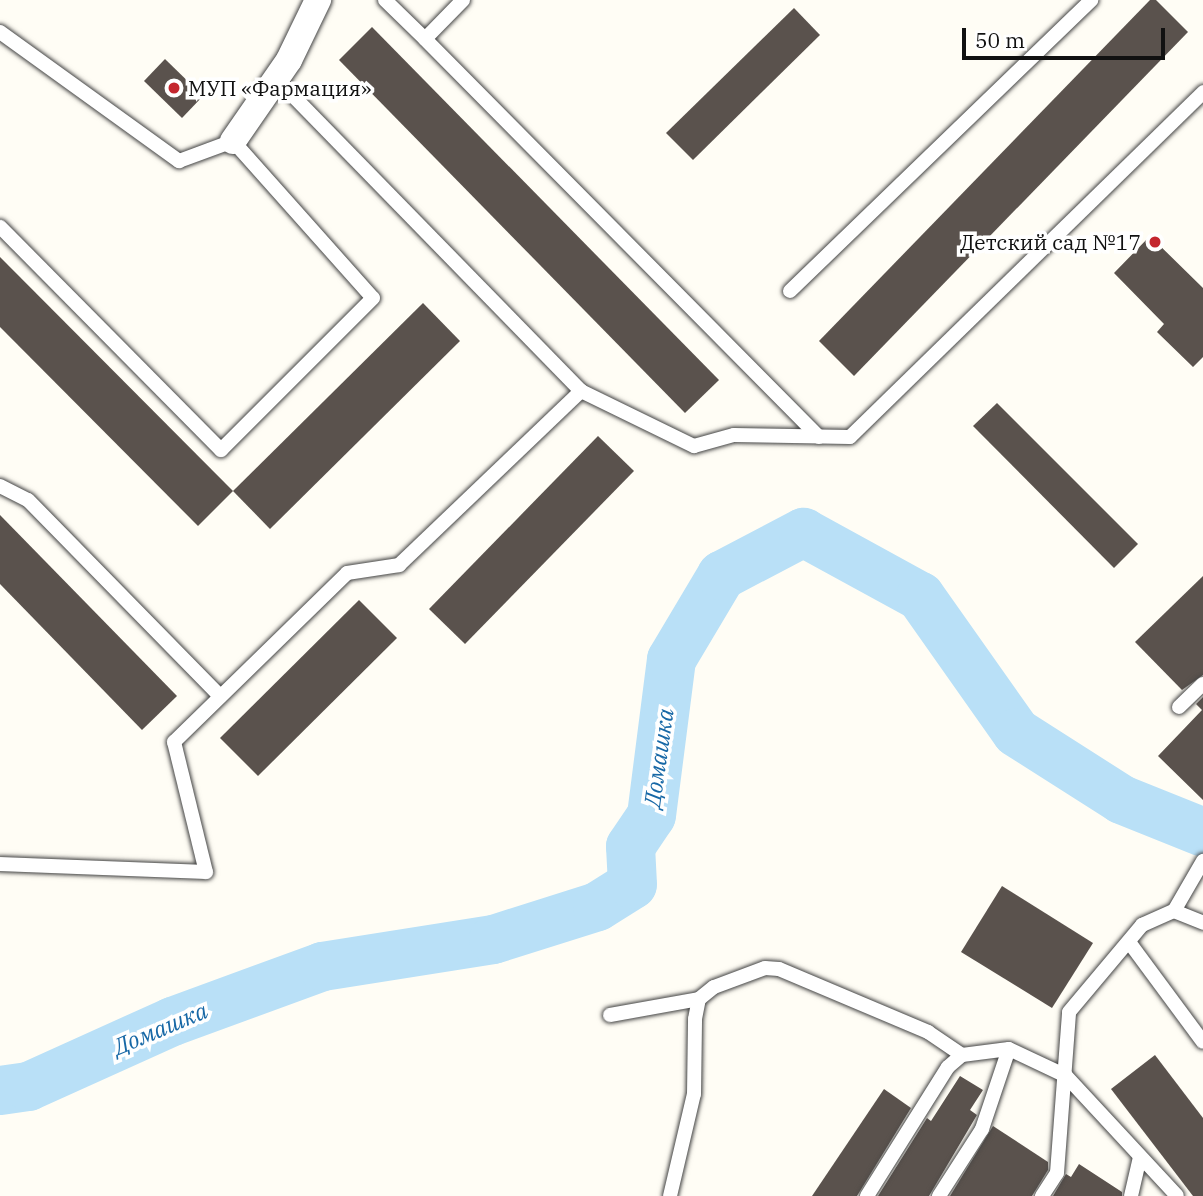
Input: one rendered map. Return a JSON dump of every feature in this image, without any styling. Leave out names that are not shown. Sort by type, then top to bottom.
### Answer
[{"type":"street","points":[[233,141],[289,60],[318,0]]},
{"type":"lane","points":[[385,0],[818,437]]},
{"type":"lane","points":[[425,39],[463,0]]},
{"type":"lane","points":[[790,291],[1091,0]]},
{"type":"lane","points":[[0,32],[179,161],[233,141],[373,298],[221,450],[0,227]]},
{"type":"lane","points":[[276,79],[581,391],[694,446],[734,435],[850,438],[1203,92]]},
{"type":"lane","points":[[0,864],[206,872],[174,742],[346,573],[399,565],[581,391]]},
{"type":"lane","points":[[0,486],[28,500],[220,696]]},
{"type":"lane","points":[[1179,707],[1203,684]]},
{"type":"lane","points":[[1042,1196],[1057,1173],[1069,1012],[1142,925],[1174,911],[1203,861]]},
{"type":"lane","points":[[1174,911],[1203,923]]},
{"type":"lane","points":[[1129,942],[1203,1042]]},
{"type":"lane","points":[[610,1015],[699,999],[714,987],[765,968],[779,969],[928,1032],[962,1055]]},
{"type":"lane","points":[[670,1196],[694,1094],[695,1019],[699,999]]},
{"type":"lane","points":[[939,1196],[982,1129],[1009,1049]]},
{"type":"lane","points":[[867,1196],[948,1067],[962,1055],[1009,1049],[1066,1076],[1177,1196]]},
{"type":"lane","points":[[1132,1196],[1140,1157]]},
{"type":"building","points":[[1150,0],[1156,0],[1188,32],[854,376],[819,341]]},
{"type":"building","points":[[794,8],[820,35],[693,160],[666,133]]},
{"type":"building","points":[[372,27],[719,380],[685,413],[339,60]]},
{"type":"building","name":"МУП «Фармация»","points":[[165,59],[203,96],[182,118],[144,81]]},
{"type":"building","points":[[1150,236],[1203,288],[1203,357],[1193,367],[1157,332],[1164,324],[1114,273]]},
{"type":"building","points":[[0,257],[233,491],[198,526],[0,327]]},
{"type":"building","points":[[423,303],[460,341],[270,529],[233,491]]},
{"type":"building","points":[[997,403],[1138,544],[1114,568],[973,426]]},
{"type":"building","points":[[598,436],[634,471],[465,644],[429,609]]},
{"type":"building","points":[[0,515],[177,696],[142,730],[0,584]]},
{"type":"building","points":[[1203,576],[1203,675],[1182,690],[1135,642]]},
{"type":"building","points":[[359,600],[397,638],[258,776],[220,738]]},
{"type":"building","points":[[1203,697],[1203,800],[1158,756],[1202,710],[1196,704]]},
{"type":"building","points":[[1002,886],[1093,943],[1052,1008],[961,952]]},
{"type":"building","points":[[1155,1055],[1203,1118],[1203,1196],[1193,1196],[1111,1089]]},
{"type":"building","points":[[960,1076],[983,1090],[970,1110],[977,1115],[929,1196],[878,1196],[927,1118],[931,1121]]},
{"type":"building","points":[[884,1089],[911,1108],[857,1196],[812,1196]]},
{"type":"building","points":[[993,1126],[1048,1162],[1048,1170],[1032,1196],[950,1196]]},
{"type":"building","points":[[1079,1164],[1122,1192],[1122,1196],[1053,1196],[1066,1174],[1071,1177]]},
{"type":"waterway","name":"Домашка","points":[[0,1090],[28,1086],[172,1021],[322,966],[493,939],[597,906],[632,884],[630,846],[651,815],[671,659],[721,575],[803,532],[920,596],[1016,732],[1121,799],[1203,832]]},
{"type":"place","name":"МУП «Фармация»","points":[[174,88]]},
{"type":"place","name":"Детский сад №17","points":[[1155,242]]}]
